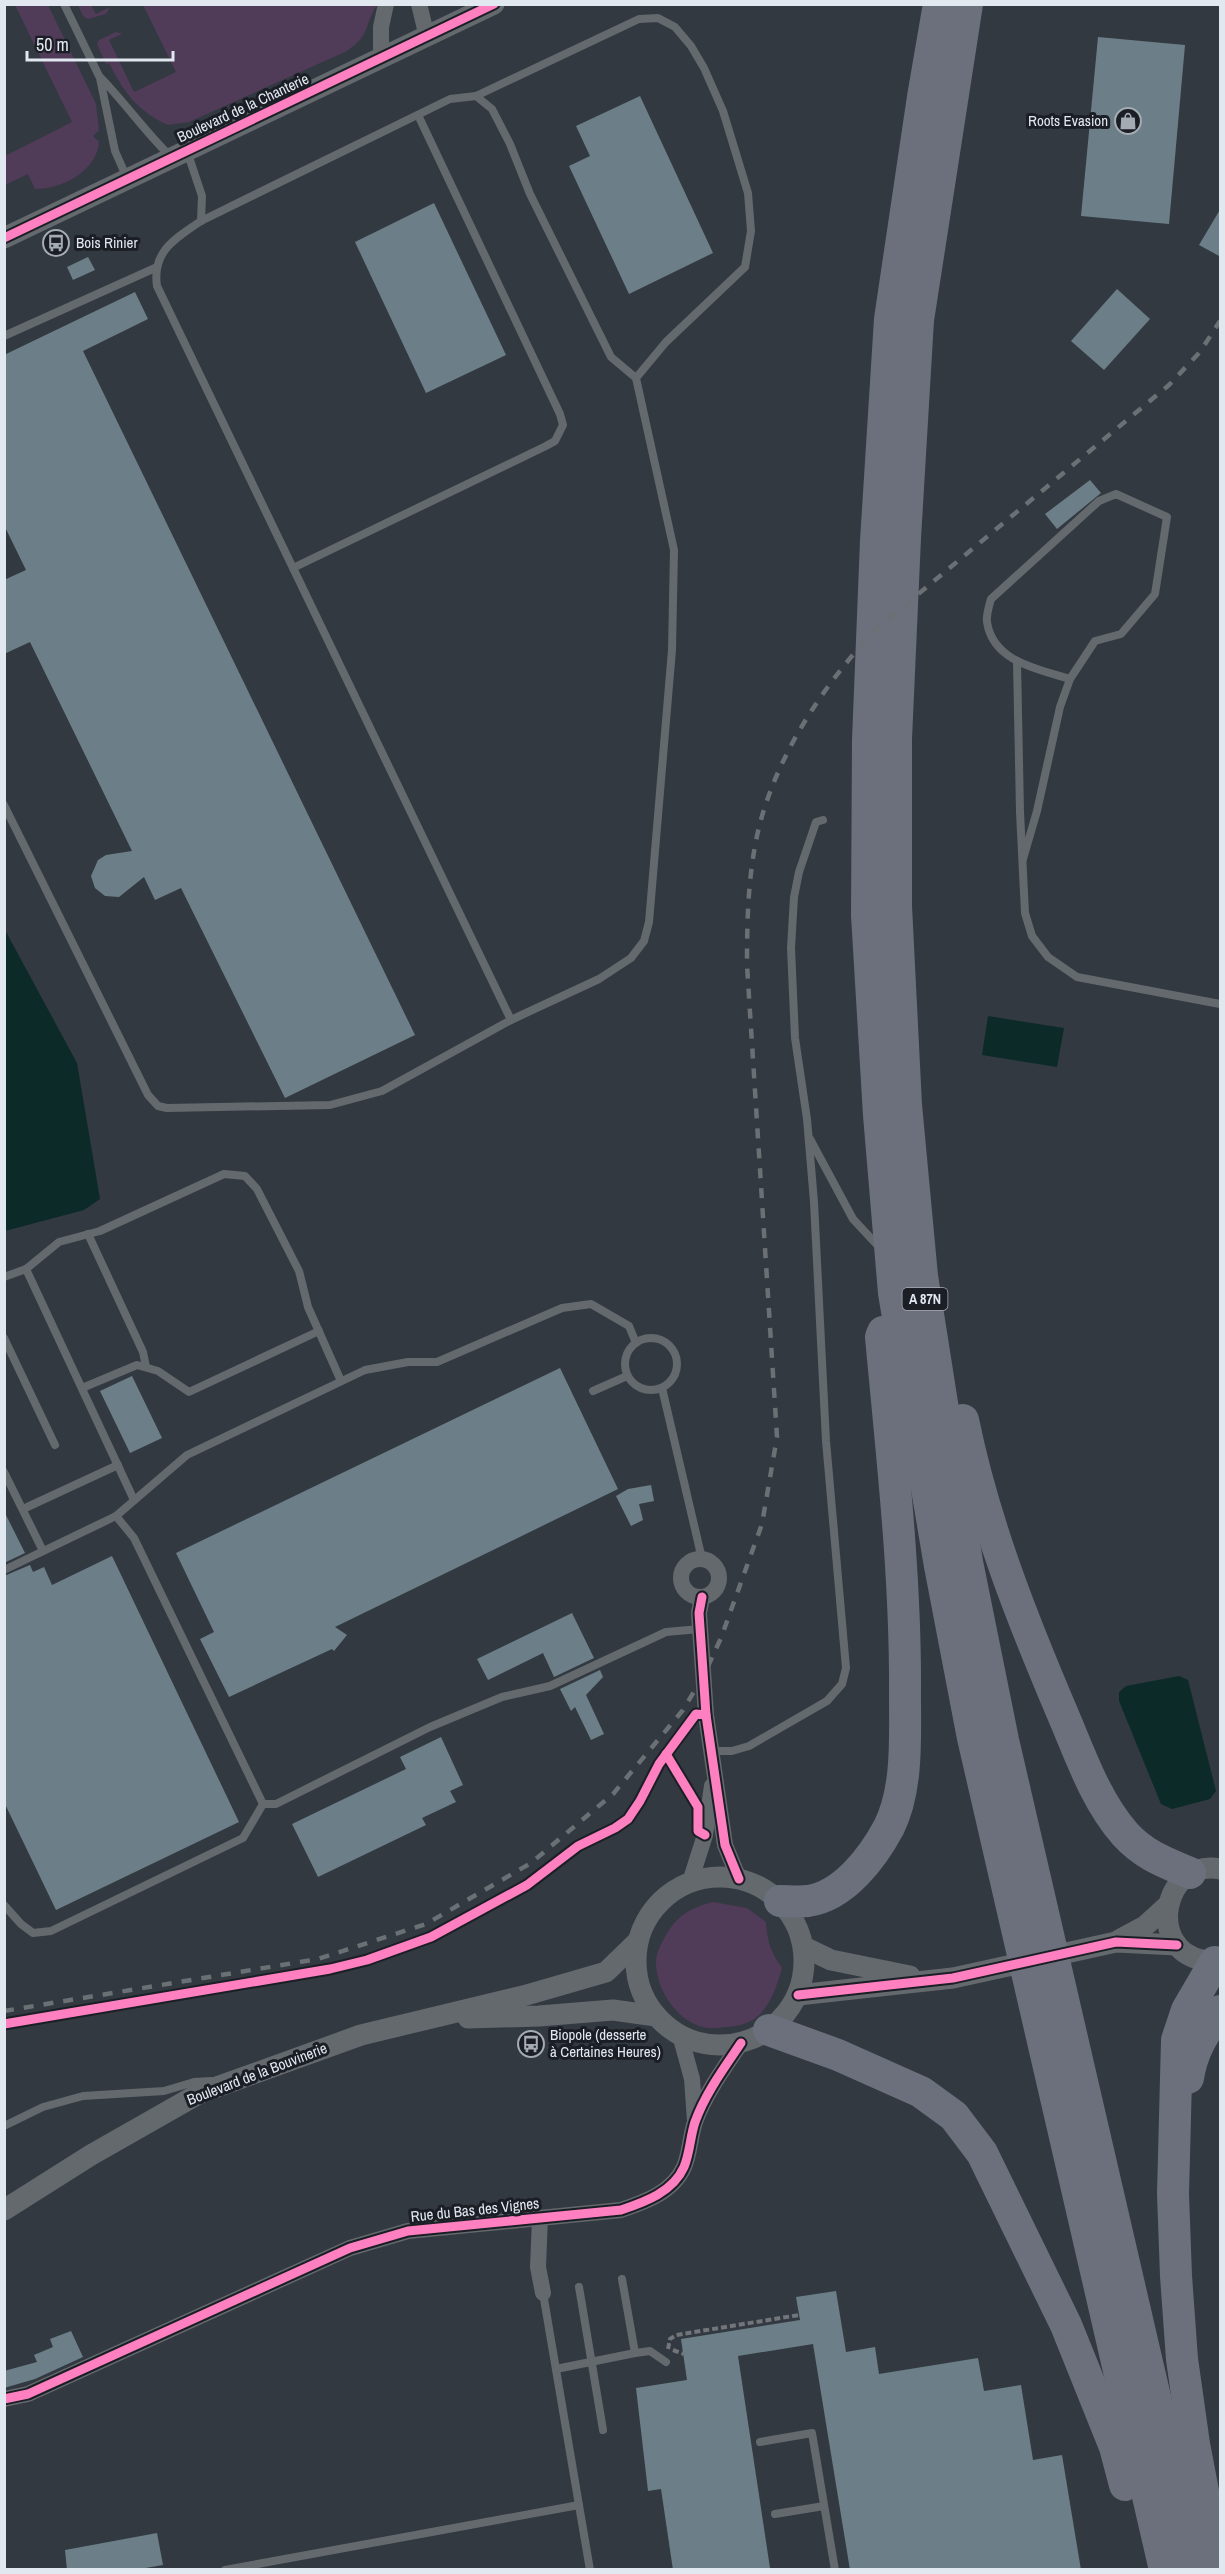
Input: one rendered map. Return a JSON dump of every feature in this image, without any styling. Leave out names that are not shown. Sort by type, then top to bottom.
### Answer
[{"type":"highway","name":"A 87N","points":[[939,4],[890,319],[876,541],[869,705],[867,915],[891,1259],[894,1293],[939,1566],[973,1738],[1165,2570]]},
{"type":"highway","name":"A 87N","points":[[968,4],[918,320],[896,739],[896,906],[906,1105],[922,1276],[967,1562],[1003,1740],[1195,2570]]},
{"type":"highway","points":[[922,1276],[944,1315],[970,1456],[1015,1598],[1086,1768],[1106,1809],[1125,1834],[1147,1855],[1190,1874]]},
{"type":"highway","points":[[780,1901],[808,1901],[829,1894],[847,1882],[871,1854],[890,1825],[901,1785],[905,1724],[906,1633],[881,1337],[894,1293]]},
{"type":"highway","points":[[1218,1961],[1187,2010],[1176,2040],[1173,2194],[1182,2359],[1194,2444],[1218,2570]]},
{"type":"highway","points":[[1175,2158],[1190,2061],[1203,2032],[1221,2011]]},
{"type":"highway","points":[[769,2030],[838,2055],[921,2092],[954,2116],[981,2153],[1075,2347],[1115,2447],[1148,2570]]},
{"type":"street","points":[[381,59],[381,27],[386,4]]},
{"type":"street","points":[[419,4],[428,36]]},
{"type":"street","name":"Boulevard de la Chanterie","points":[[4,238],[494,4]]},
{"type":"street","points":[[702,1559],[711,1562],[717,1569],[719,1578],[717,1587],[711,1594],[702,1597],[693,1596],[685,1591],[681,1582],[681,1573],[693,1560],[702,1559]]},
{"type":"street","points":[[702,1597],[699,1613],[706,1715],[725,1845],[740,1879]]},
{"type":"street","points":[[690,1882],[705,1835],[715,1770]]},
{"type":"street","points":[[1116,1942],[1145,1926],[1167,1905],[1175,1887],[1190,1874],[1211,1867],[1221,1869]]},
{"type":"street","points":[[723,1876],[762,1887],[780,1901],[796,1922],[804,1947],[804,1971],[798,1995],[786,2014],[769,2030],[741,2043],[710,2045],[680,2035],[656,2016],[642,1993],[636,1968],[638,1941],[645,1922],[657,1905],[672,1892],[690,1882],[723,1876]]},
{"type":"street","points":[[1167,1905],[1167,1926],[1177,1945],[1194,1958],[1218,1961]]},
{"type":"street","name":"Boulevard de la Bouvinerie","points":[[4,2210],[91,2155],[190,2098],[361,2035],[523,1996],[606,1972],[638,1941]]},
{"type":"street","points":[[798,1995],[975,1973],[1116,1942],[1177,1945]]},
{"type":"street","points":[[804,1947],[831,1960],[929,1980]]},
{"type":"street","name":"Boulevard de la Bouvinerie","points":[[428,2018],[539,2016],[613,2010],[656,2016]]},
{"type":"street","name":"Rue du Bas des Vignes","points":[[680,2035],[692,2079],[695,2122]]},
{"type":"street","name":"Rue du Bas des Vignes","points":[[4,2399],[28,2394],[350,2248],[408,2231],[621,2210],[658,2195],[672,2184],[684,2167],[695,2122],[717,2078],[741,2043]]},
{"type":"street","points":[[540,2218],[538,2268],[543,2293]]},
{"type":"lane","points":[[64,4],[100,78],[115,151],[128,179]]},
{"type":"lane","points":[[4,336],[154,268],[162,254],[181,234],[201,221],[450,99],[476,96],[639,19],[658,18],[675,27],[704,68],[723,111],[748,193],[751,231],[745,267],[666,342],[636,378]]},
{"type":"lane","points":[[100,78],[123,101],[148,136],[179,154],[202,196],[201,221]]},
{"type":"lane","points":[[4,805],[148,1095],[158,1106],[167,1108],[330,1105],[382,1090],[511,1020],[600,979],[631,958],[644,941],[649,921],[672,650],[674,550],[636,378],[611,357],[530,194],[510,144],[492,109],[476,96]]},
{"type":"lane","points":[[293,568],[546,446],[555,441],[563,425],[560,414],[418,115]]},
{"type":"lane","points":[[154,268],[157,286],[511,1020]]},
{"type":"lane","points":[[1023,858],[1037,811],[1060,707],[1070,679],[1095,641],[1121,634],[1155,594],[1167,517],[1116,495],[1099,501],[991,599],[986,621],[993,643],[1017,662],[1070,679]]},
{"type":"lane","points":[[1017,662],[1025,913],[1032,936],[1047,957],[1077,977],[1221,1004]]},
{"type":"lane","points":[[712,1751],[732,1751],[749,1746],[834,1696],[845,1676],[826,1441],[814,1202],[795,1038],[791,922],[799,872],[816,822],[823,820]]},
{"type":"lane","points":[[808,1135],[853,1220],[891,1259]]},
{"type":"lane","points":[[4,1277],[26,1269],[59,1242],[88,1234],[224,1174],[245,1176],[257,1189],[299,1271],[308,1307],[341,1381]]},
{"type":"lane","points":[[88,1234],[143,1352],[146,1367]]},
{"type":"lane","points":[[26,1269],[134,1500]]},
{"type":"lane","points":[[4,1570],[116,1516],[187,1455],[365,1370],[408,1362],[437,1362],[562,1308],[591,1304],[628,1326],[636,1343]]},
{"type":"lane","points":[[82,1388],[137,1365],[158,1371],[189,1392],[319,1331]]},
{"type":"lane","points":[[4,1338],[56,1445]]},
{"type":"lane","points":[[647,1338],[659,1339],[670,1346],[676,1356],[677,1369],[671,1380],[662,1388],[649,1390],[636,1386],[627,1376],[625,1364],[627,1352],[636,1343],[647,1338]]},
{"type":"lane","points":[[593,1391],[627,1376]]},
{"type":"lane","points":[[662,1388],[702,1559]]},
{"type":"lane","points":[[23,1509],[118,1465]]},
{"type":"lane","points":[[4,1472],[43,1551]]},
{"type":"lane","points":[[116,1516],[134,1538],[263,1804]]},
{"type":"lane","points":[[263,1804],[276,1804],[430,1727],[502,1696],[550,1686],[666,1632],[700,1629]]},
{"type":"lane","points":[[4,1905],[21,1924],[33,1933],[51,1931],[243,1838],[263,1804]]},
{"type":"lane","points":[[4,2126],[44,2107],[83,2096],[164,2091],[194,2082],[236,2080]]},
{"type":"lane","points":[[622,2279],[635,2353]]},
{"type":"lane","points":[[579,2287],[603,2430]]},
{"type":"lane","points":[[543,2293],[590,2570]]},
{"type":"lane","points":[[556,2369],[650,2351],[666,2362]]},
{"type":"lane","points":[[760,2442],[812,2433],[835,2570]]},
{"type":"lane","points":[[225,2570],[579,2505]]},
{"type":"lane","points":[[775,2514],[824,2506]]},
{"type":"path","points":[[668,2350],[670,2339],[676,2335],[799,2315]]},
{"type":"shaded area","points":[[15,5],[48,5],[96,104],[99,130],[93,136],[99,142],[97,152],[85,170],[67,182],[56,186],[35,189],[28,174],[5,185],[5,156],[72,122]]},
{"type":"shaded area","points":[[78,5],[91,5],[96,14],[110,7],[106,14],[88,19],[83,16]]},
{"type":"shaded area","points":[[143,5],[377,5],[363,36],[345,52],[189,122],[168,125],[148,114],[132,100],[109,63],[106,64],[97,44],[99,40],[116,32],[122,34],[109,40],[134,92],[176,72]]},
{"type":"shaded area","points":[[5,930],[77,1063],[100,1199],[84,1210],[5,1231]]},
{"type":"shaded area","points":[[988,1016],[1064,1028],[1057,1067],[982,1055]]},
{"type":"shaded area","points":[[1179,1676],[1188,1680],[1216,1791],[1210,1799],[1172,1809],[1161,1804],[1119,1701],[1119,1692],[1126,1686]]},
{"type":"shaded area","points":[[713,1902],[747,1908],[766,1922],[770,1946],[782,1968],[776,1988],[762,2012],[751,2021],[731,2027],[710,2028],[687,2020],[670,2004],[659,1983],[657,1972],[657,1955],[675,1922],[691,1910]]},
{"type":"building","points":[[1098,37],[1185,45],[1169,224],[1081,216]]},
{"type":"building","points":[[640,96],[713,253],[629,294],[569,166],[590,156],[576,126]]},
{"type":"building","points":[[434,203],[506,355],[426,393],[355,242]]},
{"type":"building","points":[[1221,208],[1221,257],[1199,245]]},
{"type":"building","points":[[88,257],[95,270],[73,280],[67,267]]},
{"type":"building","points":[[1117,289],[1150,319],[1104,370],[1071,341]]},
{"type":"building","points":[[135,292],[148,319],[83,351],[415,1035],[285,1098],[181,888],[155,900],[144,877],[119,897],[105,896],[95,888],[91,876],[98,860],[106,855],[132,851],[30,642],[4,654],[4,580],[26,570],[4,525],[4,355]]},
{"type":"building","points":[[1090,480],[1101,493],[1057,529],[1045,514]]},
{"type":"building","points":[[560,1368],[618,1489],[335,1627],[347,1635],[334,1651],[332,1649],[229,1697],[200,1639],[214,1632],[176,1553]]},
{"type":"building","points":[[132,1376],[162,1438],[130,1453],[100,1391]]},
{"type":"building","points":[[651,1485],[654,1501],[639,1504],[643,1520],[631,1526],[616,1496],[628,1489]]},
{"type":"building","points":[[4,1511],[25,1553],[4,1563]]},
{"type":"building","points":[[112,1556],[239,1822],[56,1910],[4,1802],[4,1576],[30,1565],[33,1572],[44,1567],[52,1585]]},
{"type":"building","points":[[572,1613],[594,1658],[554,1677],[543,1653],[488,1680],[477,1659]]},
{"type":"building","points":[[600,1670],[603,1677],[586,1695],[604,1734],[591,1740],[575,1707],[571,1711],[560,1689]]},
{"type":"building","points":[[441,1737],[463,1785],[450,1791],[456,1802],[422,1818],[426,1825],[318,1877],[292,1824],[406,1769],[400,1757]]},
{"type":"building","points":[[836,2291],[846,2352],[875,2347],[879,2374],[978,2358],[984,2391],[1021,2385],[1033,2460],[1062,2455],[1081,2570],[850,2570],[813,2344],[738,2356],[770,2568],[673,2570],[661,2489],[648,2491],[636,2388],[687,2380],[681,2339],[800,2320],[796,2297]]},
{"type":"building","points":[[71,2331],[83,2357],[35,2379],[4,2388],[4,2371],[37,2362],[34,2355],[53,2347],[50,2339]]},
{"type":"building","points":[[157,2533],[163,2565],[134,2570],[67,2570],[65,2550]]},
{"type":"railway","points":[[4,2011],[318,1959],[426,1924],[531,1863],[613,1794],[683,1710],[704,1675],[721,1638],[762,1524],[777,1437],[747,965],[750,878],[755,844],[767,800],[790,747],[804,722],[837,674],[874,631],[1169,385],[1200,352],[1220,321]]},
{"type":"cycle path","points":[[4,238],[494,4]]},
{"type":"cycle path","points":[[702,1597],[699,1613],[706,1715],[725,1845],[739,1879]]},
{"type":"cycle path","points":[[4,2024],[330,1969],[367,1960],[431,1937],[527,1885],[578,1846],[628,1819],[659,1764],[696,1714],[706,1715]]},
{"type":"cycle path","points":[[666,1754],[698,1807],[698,1831],[705,1835]]},
{"type":"cycle path","points":[[798,1995],[953,1978],[1116,1942],[1177,1945]]},
{"type":"cycle path","points":[[4,2399],[28,2394],[350,2248],[408,2231],[621,2210],[649,2199],[666,2189],[679,2176],[686,2162],[693,2128],[704,2101],[741,2043]]},
{"type":"place","name":"Roots Evasion","points":[[1128,121]]},
{"type":"place","name":"Bois Rinier","points":[[56,243]]},
{"type":"place","name":"Biopole (desserte à Certaines Heures)","points":[[531,2044]]}]
